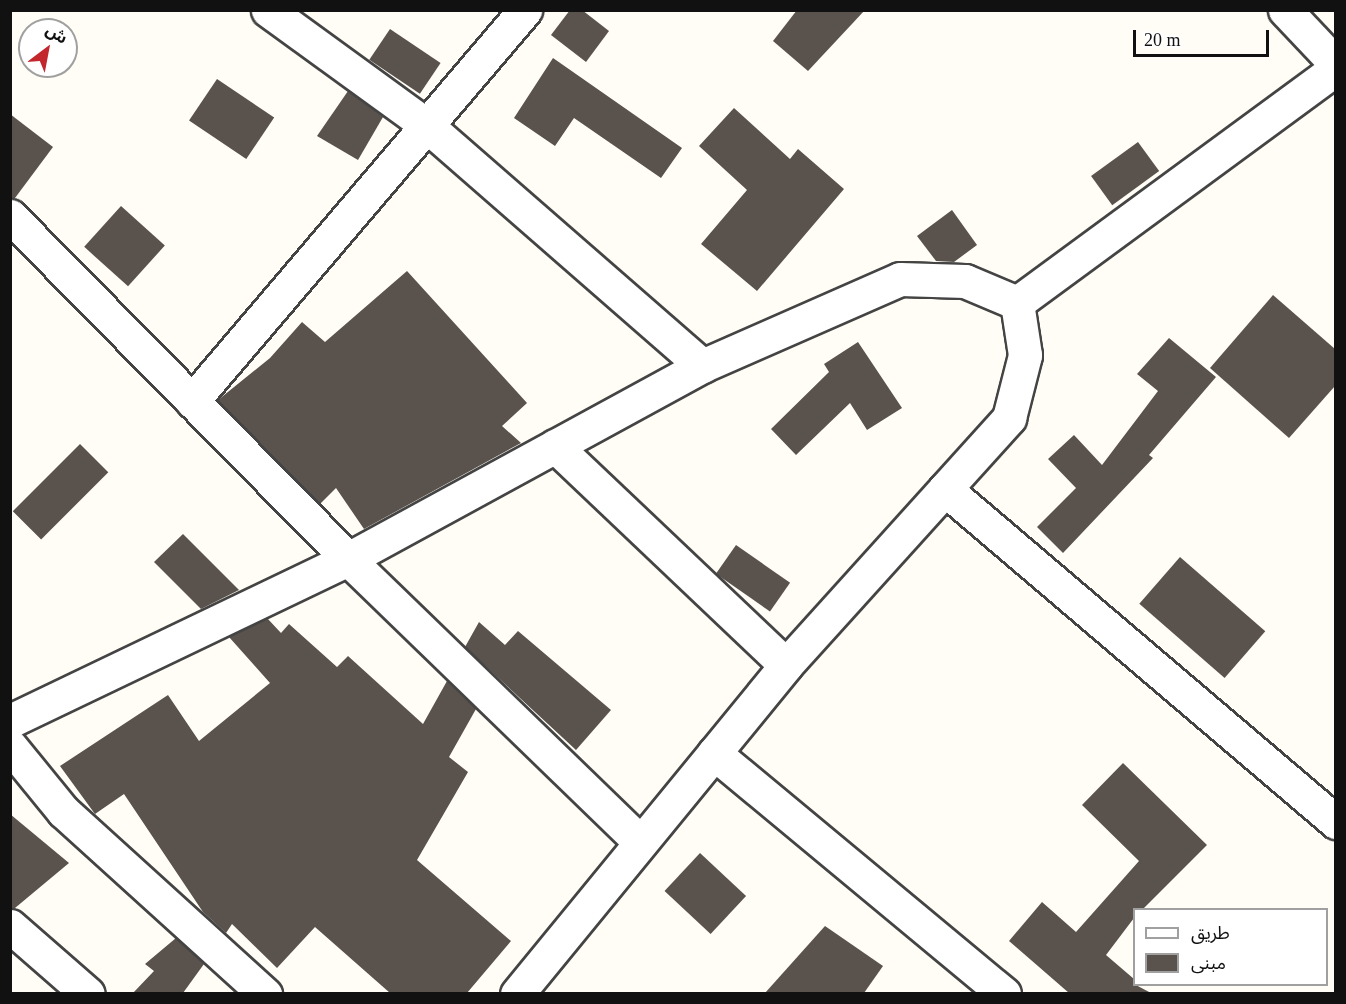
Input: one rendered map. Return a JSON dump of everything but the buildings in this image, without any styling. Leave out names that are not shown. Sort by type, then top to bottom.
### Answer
[{"type":"street","points":[[268,10],[425,124],[702,366]]},
{"type":"street","points":[[192,401],[425,124],[525,10]]},
{"type":"street","points":[[1017,303],[1335,66],[1285,10]]},
{"type":"street","points":[[10,216],[348,559],[640,842]]},
{"type":"street","points":[[10,722],[348,559],[702,366],[900,279],[965,281],[1017,303]]},
{"type":"street","points":[[517,993],[786,665],[1009,418],[1025,355],[1017,303]]},
{"type":"street","points":[[555,446],[786,665]]},
{"type":"street","points":[[945,489],[1335,822]]},
{"type":"street","points":[[10,746],[63,811],[265,993]]},
{"type":"street","points":[[714,753],[1004,993]]},
{"type":"street","points":[[10,926],[88,993]]}]
